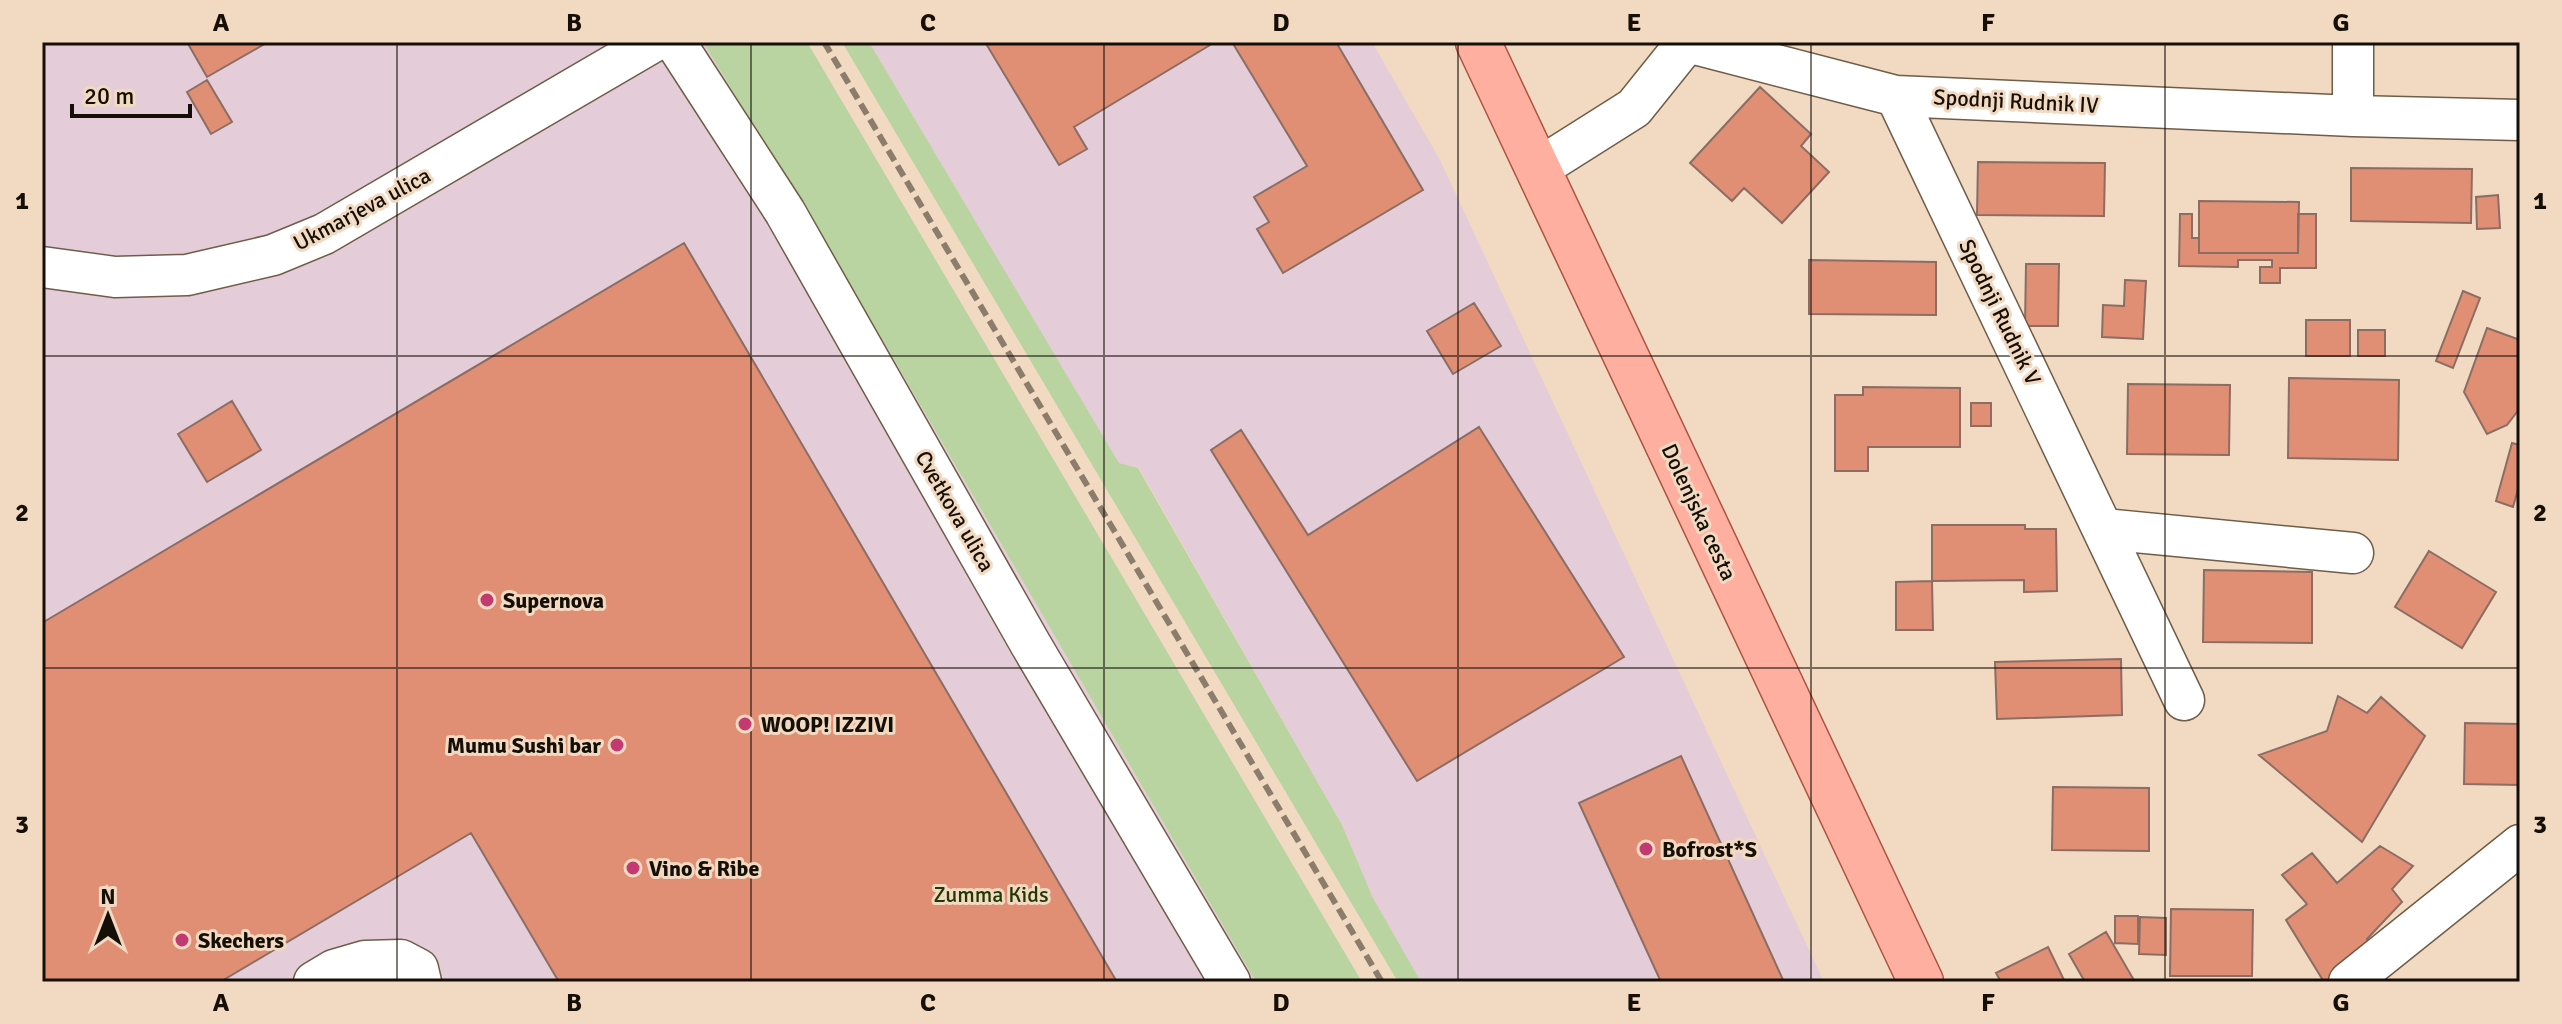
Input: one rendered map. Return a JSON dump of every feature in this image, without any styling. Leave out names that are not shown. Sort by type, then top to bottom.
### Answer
[{"type":"main road","name":"Dolenjska cesta","points":[[1478,42],[1921,982]]},
{"type":"street","name":"Ukmarjeva ulica","points":[[42,267],[115,277],[187,275],[273,255],[324,234],[653,42]]},
{"type":"street","name":"Cvetkova ulica","points":[[675,42],[785,212],[1031,645],[1230,982]]},
{"type":"street","points":[[1539,168],[1634,108],[1687,42]]},
{"type":"street","name":"Spodnji Rudnik IV","points":[[1687,42],[1896,96],[2353,116],[2520,120]]},
{"type":"street","points":[[2353,42],[2353,116]]},
{"type":"street","name":"Spodnji Rudnik V","points":[[1896,96],[2184,700]]},
{"type":"street","points":[[2104,529],[2353,553]]},
{"type":"street","points":[[2349,982],[2520,845]]},
{"type":"street","points":[[330,978],[365,961],[401,960],[418,969],[421,982]]},
{"type":"shaded area","points":[[42,42],[703,42],[871,320],[1256,982],[42,982]]},
{"type":"shaded area","points":[[869,42],[1372,42],[1439,158],[1824,982],[1421,982],[1373,898],[1342,825],[1139,468],[1119,463]]},
{"type":"green space","points":[[703,42],[807,42],[1362,982],[1256,982],[871,320]]},
{"type":"green space","points":[[842,42],[869,42],[1119,463],[1138,468],[1342,825],[1373,898],[1421,982],[1398,982]]},
{"type":"building","points":[[187,42],[268,42],[207,77]]},
{"type":"building","points":[[985,42],[1215,42],[1074,127],[1087,149],[1059,165]]},
{"type":"building","points":[[1232,42],[1336,42],[1423,190],[1283,273],[1257,229],[1269,222],[1254,197],[1307,166]]},
{"type":"building","points":[[207,80],[232,122],[211,134],[187,92]]},
{"type":"building","points":[[1760,87],[1811,134],[1801,146],[1829,172],[1782,223],[1744,188],[1732,201],[1690,163]]},
{"type":"building","points":[[1978,162],[2105,163],[2104,216],[1977,215]]},
{"type":"building","points":[[2351,168],[2472,169],[2471,223],[2351,221]]},
{"type":"building","points":[[2498,195],[2500,228],[2477,229],[2476,197]]},
{"type":"building","points":[[2199,201],[2299,202],[2298,253],[2199,253]]},
{"type":"building","points":[[2180,214],[2192,214],[2192,238],[2199,238],[2199,253],[2298,253],[2298,214],[2316,214],[2316,268],[2280,268],[2280,283],[2260,283],[2260,267],[2272,267],[2272,260],[2238,260],[2238,267],[2179,266]]},
{"type":"building","name":"Supernova","points":[[684,243],[1117,982],[559,982],[471,833],[220,982],[42,982],[42,623]]},
{"type":"building","points":[[1809,260],[1936,262],[1936,315],[1809,314]]},
{"type":"building","points":[[2026,264],[2059,264],[2058,326],[2025,326]]},
{"type":"building","points":[[2125,280],[2146,281],[2143,339],[2102,337],[2103,305],[2124,306]]},
{"type":"building","points":[[2463,291],[2480,298],[2453,368],[2436,361]]},
{"type":"building","points":[[1474,303],[1501,346],[1453,374],[1427,331]]},
{"type":"building","points":[[2306,320],[2350,320],[2350,356],[2306,356]]},
{"type":"building","points":[[2487,328],[2520,340],[2520,408],[2507,425],[2487,434],[2464,392]]},
{"type":"building","points":[[2358,330],[2385,330],[2385,356],[2358,356]]},
{"type":"building","points":[[2289,378],[2399,380],[2398,460],[2288,458]]},
{"type":"building","points":[[2128,384],[2230,385],[2229,455],[2127,454]]},
{"type":"building","points":[[1863,387],[1960,388],[1960,447],[1868,447],[1868,471],[1835,471],[1835,395],[1863,395]]},
{"type":"building","points":[[232,401],[261,450],[207,482],[178,434]]},
{"type":"building","points":[[1971,403],[1991,403],[1991,426],[1971,426]]},
{"type":"building","points":[[1479,427],[1624,657],[1417,781],[1211,450],[1241,430],[1308,535]]},
{"type":"building","points":[[2512,443],[2520,445],[2520,483],[2513,507],[2496,501]]},
{"type":"building","points":[[1932,525],[2025,525],[2025,529],[2056,529],[2057,591],[2024,592],[2024,580],[1932,581]]},
{"type":"building","points":[[2429,551],[2496,592],[2462,648],[2395,607]]},
{"type":"building","points":[[2204,570],[2312,572],[2312,643],[2203,642]]},
{"type":"building","points":[[1932,581],[1933,630],[1896,630],[1896,582]]},
{"type":"building","points":[[2121,659],[2122,715],[1997,719],[1995,662]]},
{"type":"building","points":[[2338,696],[2367,713],[2381,697],[2425,736],[2362,842],[2259,755],[2327,731]]},
{"type":"building","points":[[2465,723],[2520,724],[2520,785],[2464,784]]},
{"type":"building","points":[[1681,756],[1784,982],[1661,982],[1579,803]]},
{"type":"building","points":[[2053,787],[2149,788],[2149,851],[2052,850]]},
{"type":"building","points":[[2380,846],[2413,866],[2392,889],[2402,902],[2367,939],[2374,951],[2333,982],[2324,982],[2286,920],[2307,904],[2282,875],[2312,853],[2337,883]]},
{"type":"building","points":[[2171,909],[2253,910],[2252,976],[2170,976]]},
{"type":"building","points":[[2115,916],[2138,916],[2138,944],[2115,943]]},
{"type":"building","points":[[2140,917],[2166,918],[2166,955],[2139,954]]},
{"type":"building","points":[[2106,932],[2135,982],[2085,982],[2069,954]]},
{"type":"building","points":[[2048,947],[2065,982],[2001,982],[1996,973]]},
{"type":"railway","points":[[824,42],[1382,982]]},
{"type":"place","name":"Supernova","points":[[487,600]]},
{"type":"place","name":"WOOP! IZZIVI","points":[[745,724]]},
{"type":"place","name":"Mumu Sushi bar","points":[[617,745]]},
{"type":"place","name":"Bofrost*S","points":[[1646,849]]},
{"type":"place","name":"Vino & Ribe","points":[[633,868]]},
{"type":"place","name":"Skechers","points":[[182,940]]},
{"type":"park label","name":"Zumma Kids","points":[[991,894]]}]
